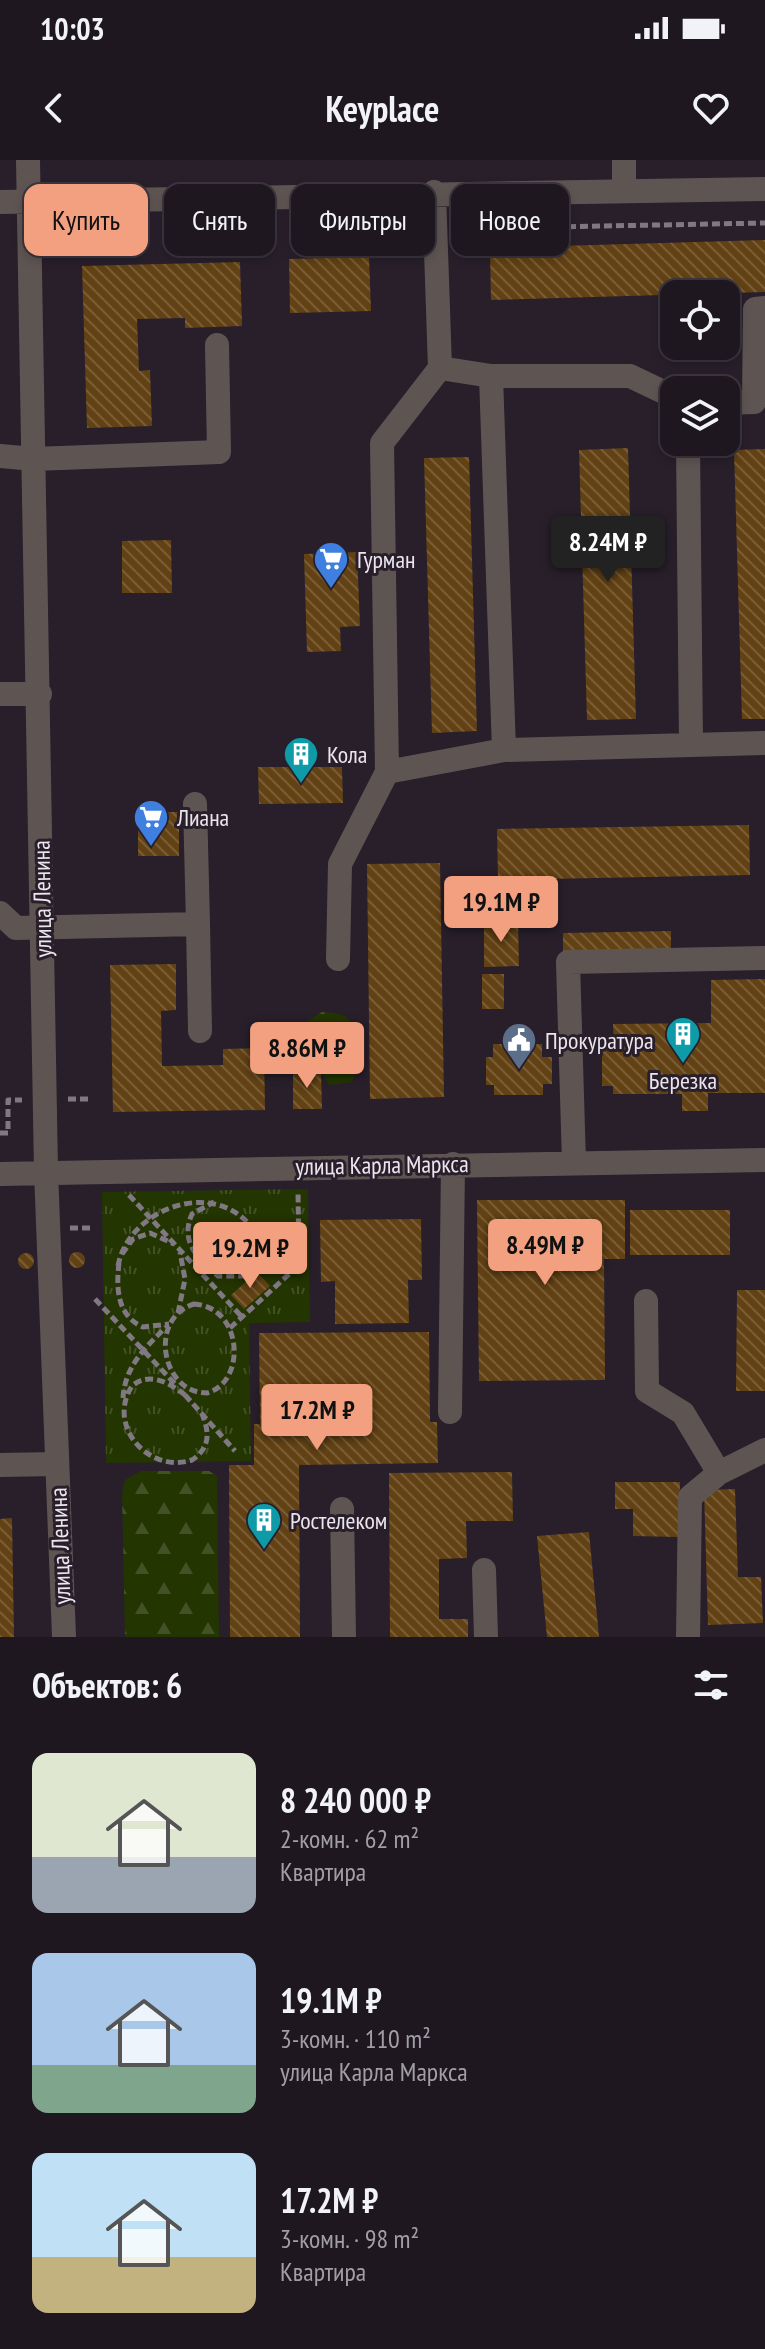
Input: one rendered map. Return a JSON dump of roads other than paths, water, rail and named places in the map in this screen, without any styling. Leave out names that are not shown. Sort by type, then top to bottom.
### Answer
[{"type":"street","name":"улица Ленина","points":[[28,160],[29,184]]},
{"type":"street","points":[[624,160],[624,191]]},
{"type":"street","points":[[435,192],[765,189]]},
{"type":"street","points":[[148,198],[291,195]]},
{"type":"street","points":[[0,202],[24,201]]},
{"type":"street","points":[[338,959],[340,864],[387,772],[382,443],[440,368],[435,221]]},
{"type":"street","name":"улица Ленина","points":[[31,256],[46,1171],[64,1637]]},
{"type":"street","points":[[740,402],[754,402],[755,309],[765,308]]},
{"type":"street","points":[[0,456],[34,459],[219,452],[217,345]]},
{"type":"street","points":[[440,368],[491,376],[630,376],[660,390]]},
{"type":"street","points":[[491,376],[504,750]]},
{"type":"street","points":[[688,456],[691,745]]},
{"type":"street","points":[[0,694],[40,694]]},
{"type":"street","points":[[387,772],[504,750],[765,743]]},
{"type":"street","points":[[195,804],[200,1031]]},
{"type":"street","points":[[0,913],[16,928],[198,924]]},
{"type":"street","points":[[574,1163],[568,962],[765,958]]},
{"type":"street","name":"улица Карла Маркса","points":[[0,1174],[765,1160]]},
{"type":"street","points":[[450,1412],[453,1164]]},
{"type":"street","points":[[646,1301],[647,1391],[683,1413],[719,1473]]},
{"type":"street","points":[[688,1637],[690,1497],[719,1473],[765,1450]]},
{"type":"street","points":[[0,1465],[57,1464]]},
{"type":"street","points":[[342,1509],[344,1637]]},
{"type":"street","points":[[484,1570],[486,1637]]},
{"type":"place","name":"Гурман","points":[[331,590]]},
{"type":"place","name":"Кола","points":[[301,785]]},
{"type":"place","name":"Лиана","points":[[151,848]]},
{"type":"place","name":"Березка","points":[[683,1065]]},
{"type":"place","name":"Прокуратура","points":[[519,1071]]},
{"type":"place","name":"Ростелeком","points":[[264,1551]]}]
